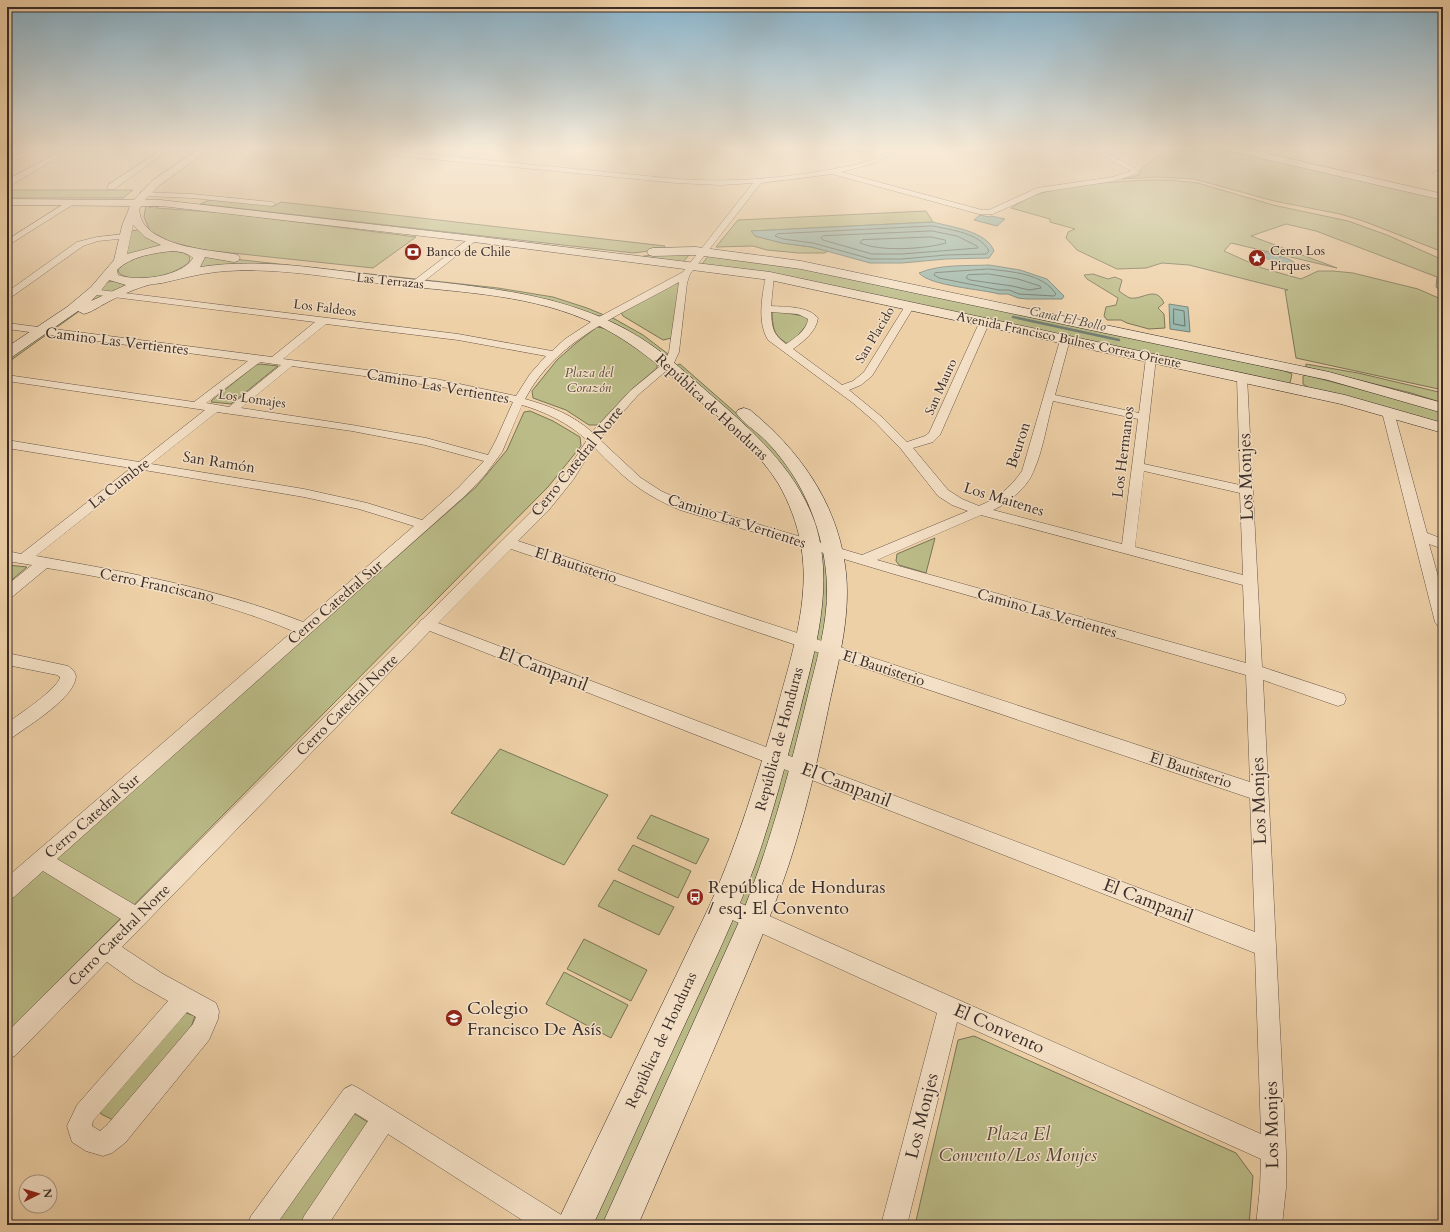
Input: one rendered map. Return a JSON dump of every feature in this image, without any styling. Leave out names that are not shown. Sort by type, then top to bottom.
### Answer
[{"type":"street","points":[[8,242],[64,207]]},
{"type":"street","points":[[120,261],[125,236],[137,207]]},
{"type":"street","points":[[138,207],[136,220],[146,232],[177,249]]},
{"type":"street","points":[[203,207],[610,256]]},
{"type":"street","name":"República de Honduras","points":[[664,349],[683,284],[689,270],[738,207]]},
{"type":"street","points":[[965,207],[982,212],[990,212],[1000,207]]},
{"type":"street","points":[[7,296],[80,244],[97,239],[125,236]]},
{"type":"street","points":[[419,281],[474,239]]},
{"type":"street","points":[[7,354],[92,292],[112,268],[120,261],[134,255],[150,251],[177,249]]},
{"type":"street","name":"Las Terrazas","points":[[177,249],[311,269],[542,297],[567,307],[606,317]]},
{"type":"street","name":"Avenida Francisco Bulnes Correa Oriente","points":[[610,256],[668,250],[704,252],[801,264],[1296,369],[1379,389],[1443,408]]},
{"type":"street","points":[[176,275],[188,269],[197,262],[199,257],[193,252]]},
{"type":"street","name":"Avenida Francisco Bulnes Correa Oriente","points":[[610,256],[689,270],[770,276],[1296,389],[1388,412],[1443,428]]},
{"type":"street","name":"Las Terrazas","points":[[142,282],[207,269],[244,267],[311,269]]},
{"type":"street","name":"República de Honduras","points":[[574,1225],[724,906],[754,828],[775,758],[806,642],[811,616],[813,568],[822,548],[825,522],[808,484],[787,455],[750,428],[664,349],[646,347],[606,317],[689,270]]},
{"type":"street","points":[[111,271],[112,277],[120,281],[142,282]]},
{"type":"street","name":"Los Maitenes","points":[[770,276],[767,291],[767,328],[769,334],[785,349],[841,389],[879,420],[905,446],[943,493],[957,502],[981,511],[1250,582]]},
{"type":"street","points":[[7,366],[87,308],[142,282]]},
{"type":"street","name":"Los Faldeos","points":[[92,292],[458,337],[554,354]]},
{"type":"street","name":"San Placido","points":[[841,389],[857,383],[868,374],[910,305]]},
{"type":"street","points":[[767,309],[806,314],[813,318],[813,322],[801,338],[785,349]]},
{"type":"street","name":"Cerro Catedral Sur","points":[[7,890],[424,525],[470,482],[491,459],[519,400],[537,373],[554,354],[575,336],[606,317]]},
{"type":"street","points":[[274,361],[324,320]]},
{"type":"street","name":"San Mauro","points":[[905,446],[929,440],[934,435],[985,321]]},
{"type":"street","name":"Camino Las Vertientes","points":[[7,326],[426,381],[519,400],[561,416],[573,423],[594,439],[630,476],[660,496],[699,512],[1254,671],[1338,699]]},
{"type":"street","name":"Beuron","points":[[864,560],[981,511],[1009,494],[1026,476],[1065,339]]},
{"type":"street","name":"Cerro Catedral Norte","points":[[7,1048],[508,543],[558,490],[578,464],[594,439],[624,403],[664,349]]},
{"type":"street","name":"Los Hermanos","points":[[1128,550],[1151,358]]},
{"type":"street","points":[[197,405],[257,359]]},
{"type":"street","points":[[232,410],[290,363]]},
{"type":"street","points":[[1296,369],[1296,389]]},
{"type":"street","name":"Los Monjes","points":[[1242,377],[1274,1152],[1269,1225]]},
{"type":"street","name":"Los Lomajes","points":[[7,378],[384,433],[491,459]]},
{"type":"street","points":[[1049,397],[1143,417]]},
{"type":"street","name":"La Cumbre","points":[[23,559],[215,408]]},
{"type":"street","points":[[1388,412],[1443,622]]},
{"type":"street","name":"San Ramón","points":[[7,444],[304,492],[362,506],[424,525]]},
{"type":"street","points":[[1138,466],[1246,490]]},
{"type":"street","points":[[1420,536],[1443,544]]},
{"type":"street","name":"El Bautisterio","points":[[508,543],[1259,793]]},
{"type":"street","name":"República de Honduras","points":[[620,1225],[754,919],[780,852],[803,769],[833,630],[837,598],[822,548]]},
{"type":"street","name":"Cerro Franciscano","points":[[7,556],[188,589],[253,608],[304,629]]},
{"type":"street","points":[[7,593],[44,563]]},
{"type":"street","name":"El Campanil","points":[[426,624],[1265,946]]},
{"type":"street","points":[[7,659],[62,670],[68,676],[68,680],[57,693],[7,732]]},
{"type":"street","name":"Cerro Catedral Sur","points":[[41,860],[137,917]]},
{"type":"street","name":"El Convento","points":[[724,906],[1274,1152]]},
{"type":"street","points":[[107,948],[120,959],[184,999],[208,1011],[207,1019],[201,1032],[116,1134],[103,1144],[95,1142],[81,1133],[79,1126],[85,1113],[184,999]]},
{"type":"street","name":"Los Monjes","points":[[894,1225],[950,1006]]},
{"type":"street","points":[[260,1225],[352,1097],[554,1225]]},
{"type":"street","points":[[313,1225],[385,1118]]},
{"type":"green space","points":[[146,207],[157,207],[226,213],[416,237],[373,268],[204,250],[171,242],[150,231],[144,217]]},
{"type":"green space","points":[[231,207],[329,207],[665,246],[663,249],[634,253]]},
{"type":"green space","points":[[1285,207],[1348,221],[1387,235],[1443,260],[1443,293],[1436,287],[1437,277],[1316,231],[1286,224],[1251,236],[1337,268],[1231,243],[1224,251],[1262,268],[1301,279],[1318,271],[1353,273],[1418,289],[1443,300],[1443,390],[1296,358],[1285,290],[1288,290],[1189,265],[1162,263],[1146,268],[1117,269],[1077,250],[1066,238],[1068,232],[1075,229],[1050,222],[1050,219],[1011,208]]},
{"type":"green space","points":[[1307,207],[1443,207],[1443,252],[1363,221],[1340,214]]},
{"type":"green space","points":[[926,211],[933,222],[752,231],[755,236],[782,243],[829,251],[824,253],[799,253],[767,250],[753,246],[716,247],[738,220]]},
{"type":"green space","points":[[138,230],[166,247],[126,256],[131,231]]},
{"type":"green space","points":[[174,251],[184,253],[190,257],[189,262],[183,267],[165,275],[145,279],[135,279],[126,277],[119,273],[118,269],[130,260],[137,257],[152,253]]},
{"type":"green space","points":[[658,254],[690,254],[682,263],[638,257]]},
{"type":"green space","points":[[710,254],[805,266],[1285,371],[1292,374],[1290,383],[1286,385],[701,265]]},
{"type":"green space","points":[[206,256],[498,288],[553,297],[604,315],[599,316],[550,300],[494,290],[316,271],[192,270],[203,257]]},
{"type":"green space","points":[[1093,274],[1108,279],[1115,277],[1122,280],[1119,291],[1130,298],[1153,294],[1161,298],[1164,303],[1158,308],[1164,314],[1165,328],[1149,329],[1121,320],[1107,320],[1104,316],[1106,307],[1116,305],[1118,298],[1087,279],[1084,275]]},
{"type":"green space","points":[[108,282],[135,283],[85,307],[7,363],[7,357]]},
{"type":"green space","points":[[677,283],[679,285],[672,338],[663,340],[623,316],[621,312]]},
{"type":"green space","points":[[776,311],[809,317],[810,321],[794,340],[788,344],[779,338],[775,331],[772,312]]},
{"type":"green space","points":[[613,318],[643,335],[668,354],[662,355],[630,332],[608,321]]},
{"type":"green space","name":"Plaza del Corazón","points":[[597,327],[614,332],[629,340],[657,363],[657,368],[631,390],[598,425],[589,425],[566,410],[533,398],[532,391],[557,360]]},
{"type":"green space","points":[[680,364],[778,450],[818,515],[832,600],[788,787],[753,900],[605,1225],[586,1225],[726,923],[816,634],[797,488],[675,366]]},
{"type":"green space","points":[[1306,364],[1358,373],[1443,393],[1443,403],[1411,393],[1306,367]]},
{"type":"green space","points":[[256,365],[278,366],[231,404],[211,402]]},
{"type":"green space","points":[[1306,375],[1443,411],[1443,425],[1309,388],[1303,384],[1303,376]]},
{"type":"green space","points":[[530,411],[553,421],[580,437],[581,446],[548,487],[7,1033],[7,900],[476,487],[507,450],[524,412]]},
{"type":"green space","points":[[935,538],[926,573],[899,565],[896,561],[897,554]]},
{"type":"green space","points":[[7,565],[27,567],[7,584]]},
{"type":"green space","points":[[500,749],[608,795],[564,865],[451,813]]},
{"type":"green space","points":[[651,815],[709,839],[696,864],[637,838]]},
{"type":"green space","points":[[633,845],[691,871],[678,898],[618,870]]},
{"type":"green space","points":[[614,880],[674,907],[659,935],[598,906]]},
{"type":"green space","points":[[584,939],[647,970],[631,1001],[567,969]]},
{"type":"green space","points":[[564,972],[628,1005],[611,1038],[546,1004]]},
{"type":"green space","points":[[186,1013],[195,1016],[190,1030],[115,1121],[101,1114],[100,1109]]},
{"type":"green space","name":"Plaza El Convento/Los Monjes","points":[[974,1036],[1236,1153],[1253,1176],[1249,1225],[915,1225],[958,1040]]},
{"type":"green space","points":[[350,1111],[374,1126],[308,1225],[273,1225]]},
{"type":"water","points":[[980,215],[1005,219],[997,226],[974,220]]},
{"type":"water","points":[[933,222],[976,234],[990,244],[994,251],[989,258],[946,259],[902,263],[870,263],[812,247],[782,243],[755,236],[751,231]]},
{"type":"water","points":[[1265,252],[1287,258],[1297,265],[1282,266],[1269,260],[1261,253]]},
{"type":"water","points":[[989,265],[1020,270],[1047,279],[1064,296],[1062,299],[1018,298],[1008,294],[999,294],[944,284],[934,281],[919,273],[936,268]]},
{"type":"water","points":[[1169,304],[1188,307],[1190,332],[1170,329]]},
{"type":"waterway","name":"Canal El Bollo","points":[[1013,317],[1119,340]]},
{"type":"place","name":"Banco de Chile","points":[[413,252]]},
{"type":"place","name":"Cerro Los Pirques","points":[[1257,258]]},
{"type":"place","name":"República de Honduras / esq. El Convento","points":[[695,897]]},
{"type":"place","name":"Colegio Francisco De Asís","points":[[454,1018]]}]
